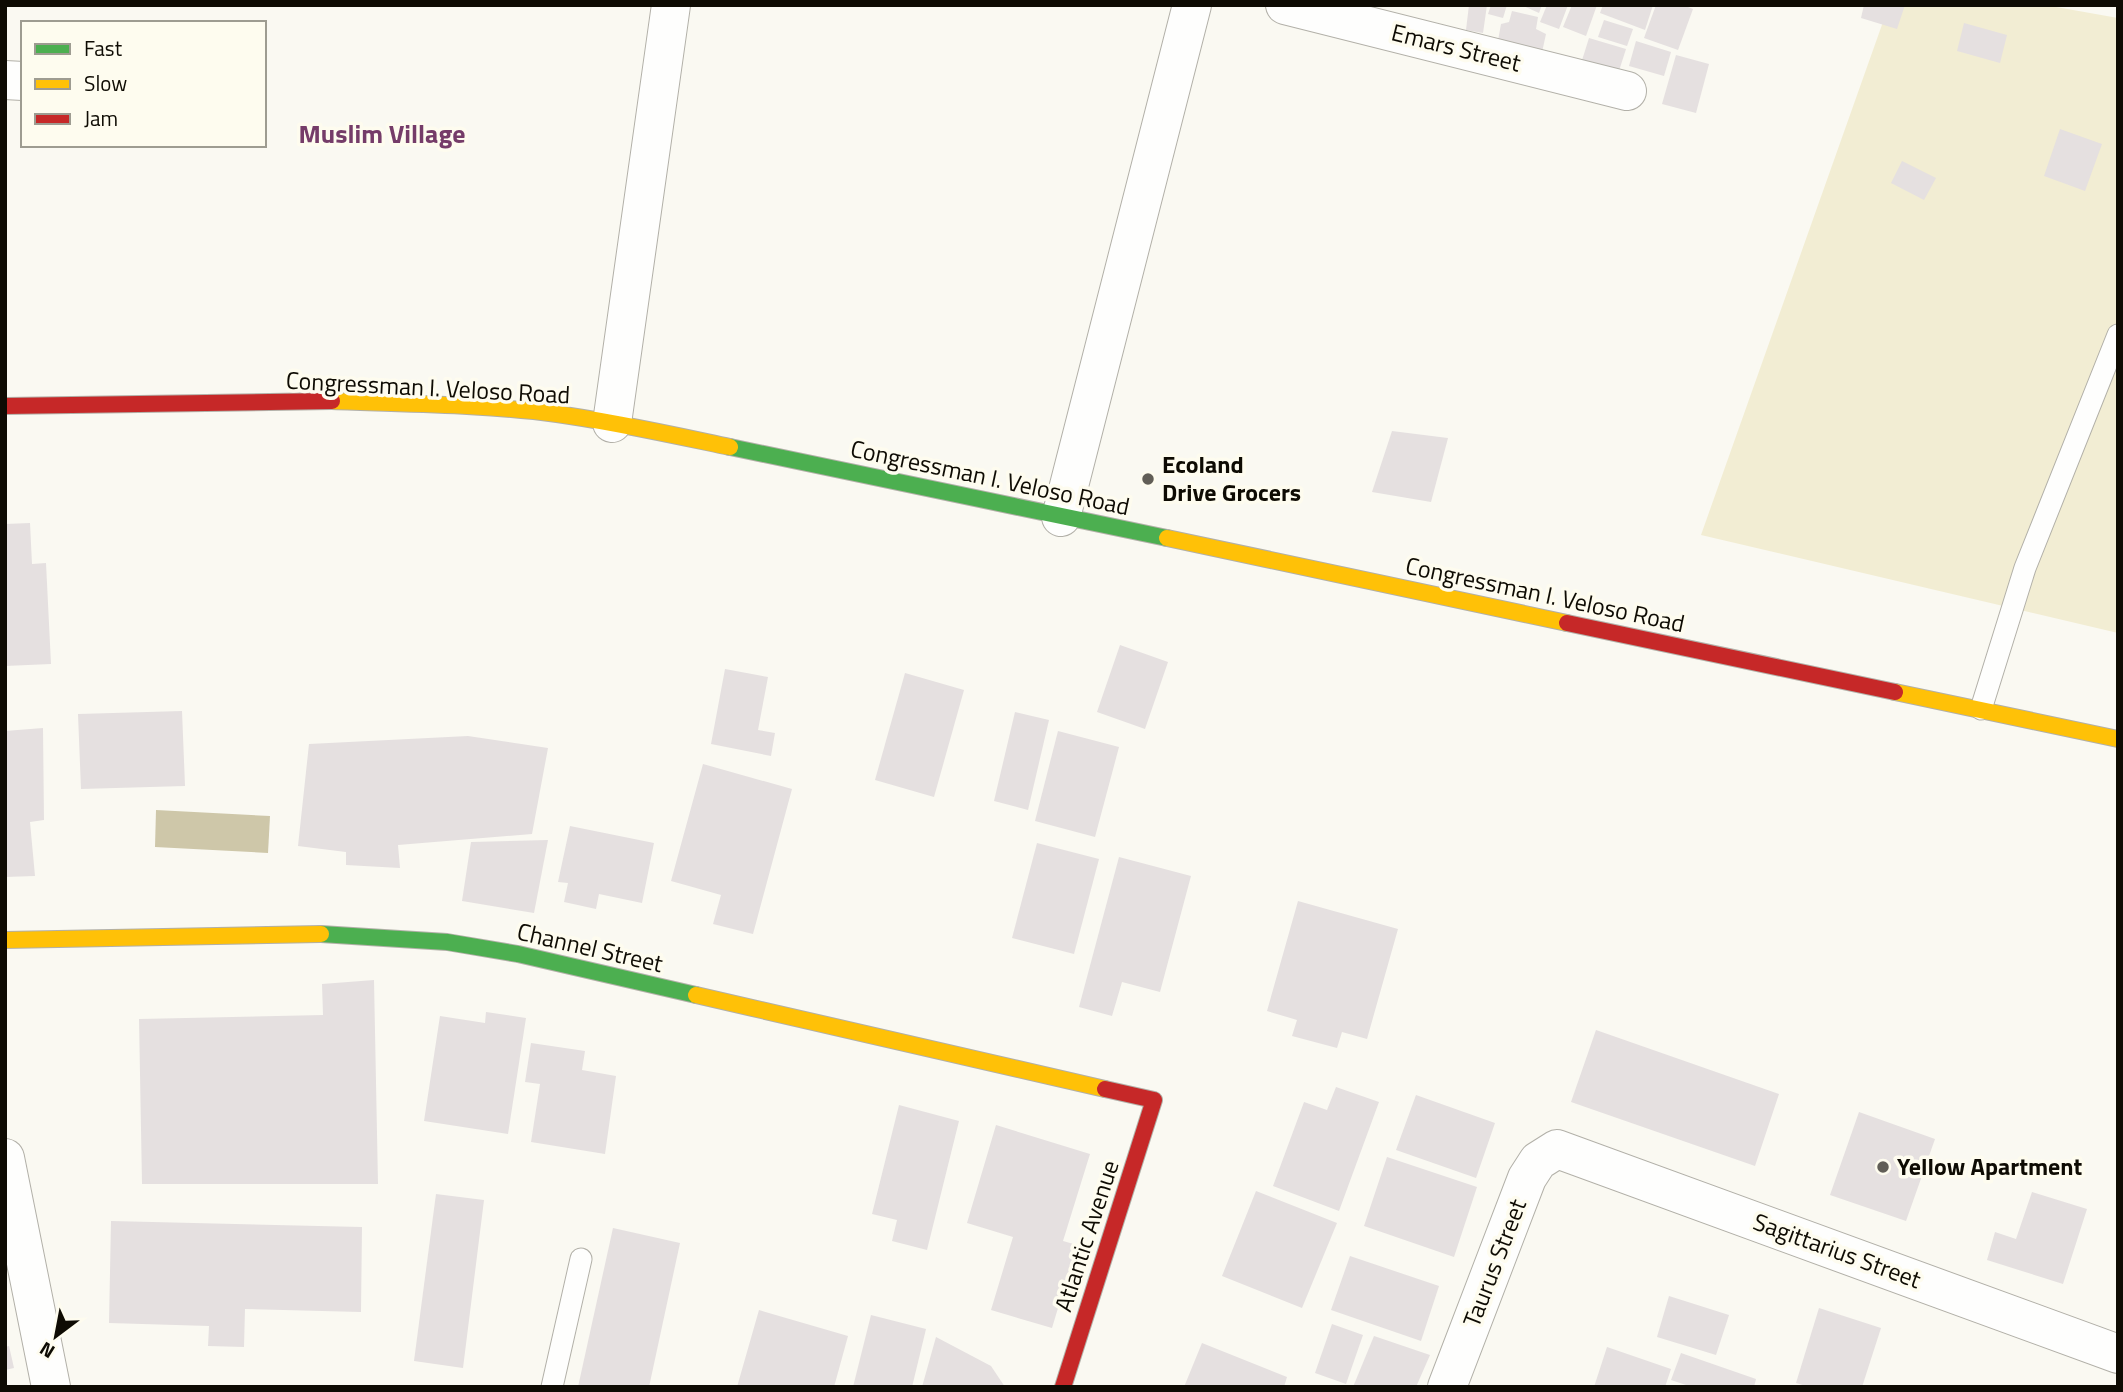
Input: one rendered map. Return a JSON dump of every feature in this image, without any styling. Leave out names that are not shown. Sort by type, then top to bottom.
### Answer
[{"type":"main road","name":"Congressman I. Veloso Road","points":[[5,406],[323,401],[450,406],[554,414],[612,423],[2118,739]]},
{"type":"main road","name":"Channel Street","points":[[5,940],[334,934],[447,942],[532,957],[1154,1100]]},
{"type":"main road","name":"Atlantic Avenue","points":[[1063,1387],[1154,1100]]},
{"type":"street","points":[[612,423],[671,5]]},
{"type":"street","points":[[1061,517],[1192,5]]},
{"type":"street","name":"Emars Street","points":[[1285,5],[1628,91]]},
{"type":"street","name":"Sagittarius Street","points":[[1557,1149],[2118,1354]]},
{"type":"street","name":"Taurus Street","points":[[1447,1387],[1527,1178],[1538,1161],[1557,1149]]},
{"type":"street","points":[[5,1158],[51,1387]]},
{"type":"lane","points":[[1981,709],[2025,568],[2118,335]]},
{"type":"lane","points":[[552,1387],[580,1259]]},
{"type":"shaded area","points":[[1889,5],[2045,5],[2118,18],[2118,633],[1701,535]]},
{"type":"shaded area","points":[[156,810],[270,816],[268,853],[155,847]]},
{"type":"building","points":[[1469,5],[1487,5],[1483,33],[1466,30]]},
{"type":"building","points":[[1491,5],[1507,5],[1503,18],[1488,14]]},
{"type":"building","points":[[1521,5],[1542,5],[1539,13]]},
{"type":"building","points":[[1547,5],[1568,5],[1559,29],[1540,22]]},
{"type":"building","points":[[1572,5],[1597,5],[1586,36],[1563,27]]},
{"type":"building","points":[[1603,5],[1653,5],[1645,30],[1600,13]]},
{"type":"building","points":[[1656,5],[1683,5],[1693,9],[1678,50],[1644,38]]},
{"type":"building","points":[[1864,5],[1905,5],[1897,29],[1861,18]]},
{"type":"building","points":[[1512,11],[1538,17],[1536,29],[1546,34],[1539,66],[1495,57],[1501,24],[1509,22]]},
{"type":"building","points":[[1604,20],[1633,29],[1627,46],[1598,37]]},
{"type":"building","points":[[1964,23],[2007,35],[2000,63],[1957,51]]},
{"type":"building","points":[[1589,38],[1626,49],[1617,77],[1578,73]]},
{"type":"building","points":[[1636,41],[1671,52],[1664,76],[1629,66]]},
{"type":"building","points":[[1676,55],[1709,64],[1696,113],[1662,104]]},
{"type":"building","points":[[2060,129],[2102,144],[2085,191],[2044,176]]},
{"type":"building","points":[[1902,161],[1936,178],[1924,200],[1891,183]]},
{"type":"building","points":[[1392,431],[1448,438],[1431,502],[1372,492]]},
{"type":"building","points":[[30,523],[32,564],[46,563],[51,664],[5,666],[5,524]]},
{"type":"building","points":[[1120,645],[1168,662],[1145,729],[1097,712]]},
{"type":"building","points":[[725,669],[768,677],[758,730],[775,733],[771,756],[711,744]]},
{"type":"building","points":[[905,673],[964,690],[934,797],[875,780]]},
{"type":"building","points":[[182,711],[185,786],[81,789],[78,714]]},
{"type":"building","points":[[1015,712],[1049,720],[1028,810],[994,801]]},
{"type":"building","points":[[43,728],[44,820],[30,822],[35,876],[5,877],[5,731]]},
{"type":"building","points":[[1058,731],[1119,747],[1095,837],[1035,821]]},
{"type":"building","points":[[468,736],[548,748],[532,834],[398,845],[400,868],[346,865],[346,852],[298,846],[309,744]]},
{"type":"building","points":[[703,764],[792,789],[753,934],[713,924],[721,895],[671,881]]},
{"type":"building","points":[[570,826],[654,843],[642,903],[599,894],[596,909],[564,902],[568,883],[558,882]]},
{"type":"building","points":[[548,840],[534,913],[462,901],[471,842]]},
{"type":"building","points":[[1037,843],[1099,859],[1074,954],[1012,938]]},
{"type":"building","points":[[1119,857],[1191,876],[1160,992],[1122,982],[1112,1016],[1079,1007]]},
{"type":"building","points":[[1298,901],[1398,929],[1367,1039],[1342,1032],[1337,1048],[1292,1036],[1297,1020],[1267,1011]]},
{"type":"building","points":[[374,980],[378,1184],[142,1184],[139,1019],[323,1015],[322,984]]},
{"type":"building","points":[[486,1012],[526,1018],[508,1134],[424,1121],[440,1016],[485,1023]]},
{"type":"building","points":[[1596,1030],[1779,1094],[1755,1166],[1571,1102]]},
{"type":"building","points":[[531,1043],[585,1051],[582,1070],[616,1076],[605,1154],[531,1142],[540,1084],[525,1082]]},
{"type":"building","points":[[1336,1087],[1379,1102],[1339,1211],[1273,1186],[1304,1102],[1327,1110]]},
{"type":"building","points":[[1416,1095],[1495,1123],[1476,1178],[1396,1150]]},
{"type":"building","points":[[899,1105],[959,1121],[927,1250],[892,1241],[897,1220],[872,1214]]},
{"type":"building","name":"Yellow Apartment","points":[[1859,1112],[1935,1139],[1906,1221],[1830,1195]]},
{"type":"building","points":[[996,1125],[1090,1154],[1063,1241],[1077,1245],[1052,1328],[991,1310],[1013,1237],[967,1223]]},
{"type":"building","points":[[1387,1157],[1477,1187],[1454,1257],[1364,1226]]},
{"type":"building","points":[[1256,1191],[1337,1223],[1302,1308],[1222,1276]]},
{"type":"building","points":[[2032,1192],[2087,1209],[2063,1284],[1987,1260],[1995,1232],[2016,1239]]},
{"type":"building","points":[[436,1194],[484,1200],[463,1368],[414,1361]]},
{"type":"building","points":[[111,1221],[362,1227],[361,1312],[245,1309],[244,1347],[208,1346],[209,1326],[109,1323]]},
{"type":"building","points":[[613,1228],[680,1243],[649,1387],[578,1387]]},
{"type":"building","points":[[1350,1256],[1439,1286],[1421,1341],[1331,1310]]},
{"type":"building","points":[[1669,1296],[1729,1315],[1716,1355],[1657,1337]]},
{"type":"building","points":[[1819,1308],[1881,1328],[1862,1387],[1809,1387],[1796,1383]]},
{"type":"building","points":[[759,1310],[848,1336],[834,1387],[737,1387]]},
{"type":"building","points":[[871,1315],[926,1329],[912,1387],[853,1387]]},
{"type":"building","points":[[1332,1324],[1363,1335],[1346,1384],[1315,1373]]},
{"type":"building","points":[[1374,1336],[1430,1355],[1416,1387],[1353,1387]]},
{"type":"building","points":[[936,1337],[991,1366],[1005,1387],[922,1387]]},
{"type":"building","points":[[1202,1343],[1287,1377],[1284,1387],[1184,1387]]},
{"type":"building","points":[[9,1346],[14,1368],[5,1370],[5,1347]]},
{"type":"building","points":[[1607,1347],[1671,1369],[1665,1387],[1594,1387]]},
{"type":"building","points":[[1681,1353],[1756,1379],[1754,1387],[1692,1387],[1671,1380]]},
{"type":"traffic: fast","points":[[730,447],[1167,538]]},
{"type":"traffic: fast","points":[[321,934],[447,942],[518,954],[696,995]]},
{"type":"traffic: slow","points":[[332,401],[501,408],[557,414],[730,447]]},
{"type":"traffic: slow","points":[[1167,538],[1567,623]]},
{"type":"traffic: slow","points":[[1895,692],[2118,739]]},
{"type":"traffic: slow","points":[[5,940],[321,934]]},
{"type":"traffic: slow","points":[[696,995],[1105,1089]]},
{"type":"traffic: jam","points":[[5,406],[332,401]]},
{"type":"traffic: jam","points":[[1567,623],[1895,692]]},
{"type":"traffic: jam","points":[[1063,1387],[1154,1100],[1105,1089]]},
{"type":"place","name":"Ecoland Drive Grocers","points":[[1148,479]]},
{"type":"place","name":"Yellow Apartment","points":[[1883,1167]]},
{"type":"district","name":"Muslim Village","points":[[382,134]]}]
